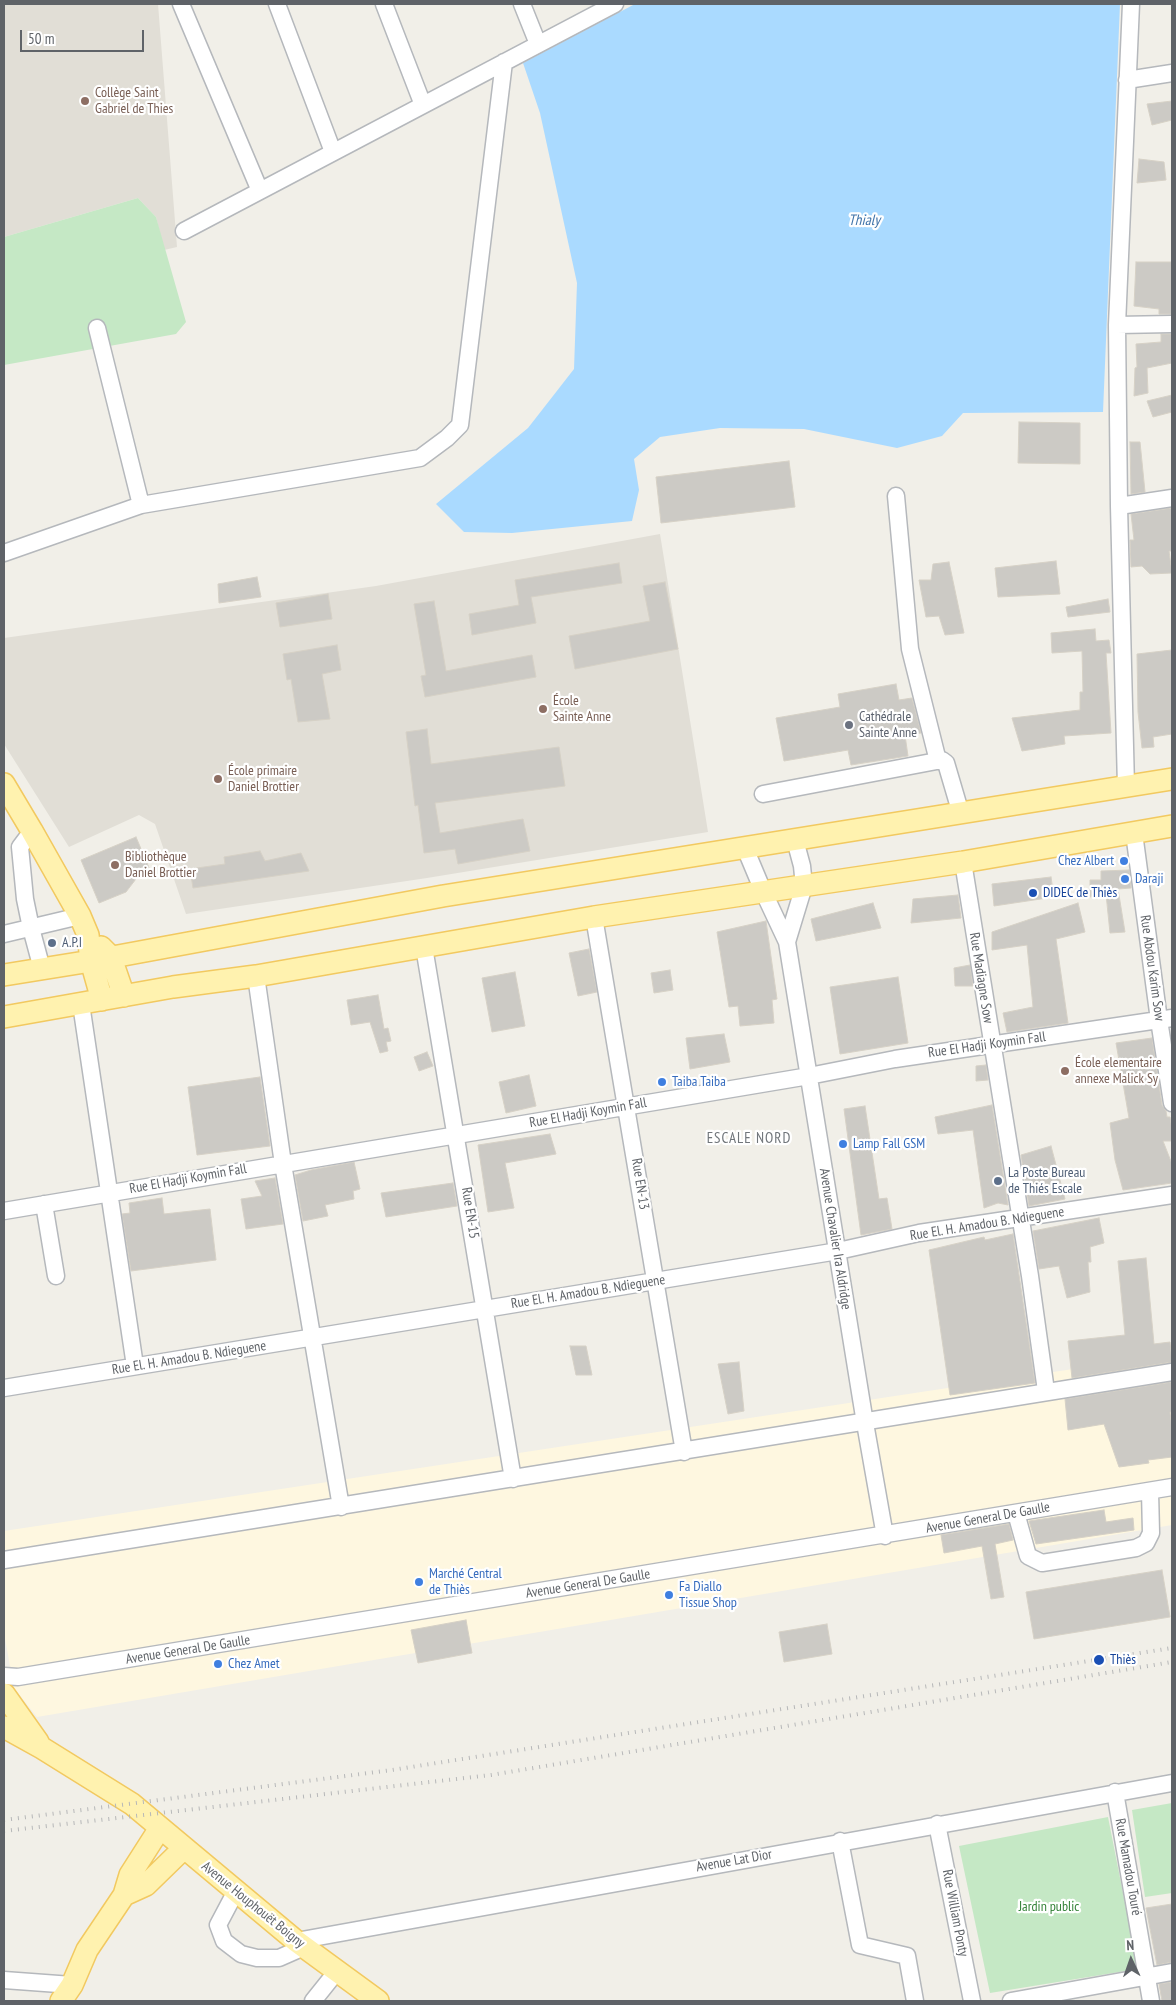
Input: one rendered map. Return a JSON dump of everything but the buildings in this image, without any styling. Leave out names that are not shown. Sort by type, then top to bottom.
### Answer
[{"type":"main road","points":[[4,975],[443,896],[1172,779]]},
{"type":"main road","points":[[4,784],[32,831],[100,959],[118,973],[124,996]]},
{"type":"main road","points":[[4,1017],[256,976],[594,917],[963,862],[1172,826]]},
{"type":"main road","points":[[91,1002],[100,959]]},
{"type":"main road","points":[[4,1694],[42,1748]]},
{"type":"main road","name":"Avenue Houphouët Boigny","points":[[4,1727],[42,1748],[132,1804],[300,1944],[378,2001]]},
{"type":"main road","points":[[66,1993],[87,1950],[124,1895],[130,1875],[160,1828]]},
{"type":"main road","points":[[124,1895],[146,1885],[184,1848]]},
{"type":"street","points":[[181,4],[260,191]]},
{"type":"street","points":[[277,4],[333,152]]},
{"type":"street","points":[[384,4],[423,105]]},
{"type":"street","points":[[522,4],[538,44]]},
{"type":"street","points":[[184,231],[615,4]]},
{"type":"street","points":[[1126,787],[1118,506],[1117,325],[1131,4]]},
{"type":"street","points":[[4,553],[141,504],[420,458],[447,438],[460,425],[504,62]]},
{"type":"street","points":[[1127,80],[1172,73]]},
{"type":"street","points":[[1117,325],[1172,324]]},
{"type":"street","points":[[97,328],[141,504]]},
{"type":"street","points":[[896,496],[910,649],[938,761]]},
{"type":"street","points":[[1118,506],[1172,498]]},
{"type":"street","points":[[763,794],[944,760],[961,814]]},
{"type":"street","points":[[32,831],[20,847],[25,900],[42,969]]},
{"type":"street","name":"Rue Abdou Karim Sow","points":[[1134,833],[1165,1019],[1172,1103]]},
{"type":"street","points":[[787,942],[804,886],[802,866],[795,840]]},
{"type":"street","points":[[745,848],[787,942]]},
{"type":"street","name":"Rue Madiagne Sow","points":[[963,862],[1046,1391]]},
{"type":"street","name":"Rue EN-13","points":[[594,917],[684,1452]]},
{"type":"street","points":[[4,934],[31,928],[84,926]]},
{"type":"street","name":"Avenue Chavalier Ira Aldridge","points":[[787,942],[885,1536]]},
{"type":"street","name":"Rue EN-15","points":[[424,947],[457,1135],[513,1479]]},
{"type":"street","points":[[256,976],[283,1164],[341,1507]]},
{"type":"street","points":[[91,1002],[109,1193],[135,1366]]},
{"type":"street","name":"Rue El Hadji Koymin Fall","points":[[4,1211],[809,1076],[895,1059],[1165,1019]]},
{"type":"street","name":"Rue El. H. Amadou B. Ndieguene","points":[[4,1388],[838,1252],[919,1233],[1172,1195]]},
{"type":"street","points":[[44,1204],[56,1276]]},
{"type":"street","points":[[4,1560],[865,1423],[1046,1391],[1172,1372]]},
{"type":"street","name":"Avenue General De Gaulle","points":[[4,1676],[18,1678],[1172,1487]]},
{"type":"street","points":[[1016,1513],[1028,1556],[1042,1563],[1136,1548],[1146,1543],[1151,1533],[1150,1491]]},
{"type":"street","name":"Avenue Lat Dior","points":[[236,1891],[218,1925],[224,1941],[241,1954],[257,1958],[279,1958],[300,1944],[937,1824],[1172,1783]]},
{"type":"street","name":"Rue Mamadou Touré","points":[[1115,1792],[1151,2001]]},
{"type":"street","name":"Rue William Ponty","points":[[937,1824],[972,2001]]},
{"type":"street","points":[[840,1842],[860,1945],[907,1956],[915,2001]]},
{"type":"street","points":[[313,2001],[337,1971]]},
{"type":"street","points":[[1011,2001],[1172,1972]]},
{"type":"street","points":[[4,1980],[66,1993]]},
{"type":"shaded area","name":"Collège Saint Gabriel de Thies","points":[[4,4],[158,4],[177,247],[164,250],[156,217],[138,198],[4,237]]},
{"type":"shaded area","points":[[660,534],[708,832],[427,878],[186,914],[155,824],[139,815],[69,847],[4,744],[4,638],[376,586]]},
{"type":"shaded area","name":"Marché Central de Thiès","points":[[1172,1354],[1172,1525],[37,1717],[14,1688],[4,1633],[4,1531]]},
{"type":"green space","points":[[138,198],[156,217],[186,322],[176,334],[4,365],[4,237]]},
{"type":"green space","points":[[1172,1803],[1172,1893],[1145,1897],[1132,1810]]},
{"type":"green space","name":"Jardin public","points":[[1108,1817],[1138,1969],[990,1993],[959,1846]]},
{"type":"water","name":"Thialy","points":[[635,4],[1120,4],[1103,412],[963,413],[942,436],[897,448],[804,429],[720,428],[660,437],[634,459],[639,490],[632,521],[512,533],[464,532],[436,504],[528,428],[574,369],[577,283],[540,113],[523,63]]},
{"type":"railway","points":[[4,1820],[392,1770],[1172,1648]]},
{"type":"railway","points":[[4,1831],[491,1775],[1172,1662]]},
{"type":"place","name":"Collège Saint Gabriel de Thies","points":[[85,101]]},
{"type":"place","name":"École Sainte Anne","points":[[543,709]]},
{"type":"place","name":"Cathédrale Sainte Anne","points":[[849,725]]},
{"type":"place","name":"École primaire Daniel Brottier","points":[[218,779]]},
{"type":"place","name":"Chez Albert","points":[[1124,861]]},
{"type":"place","name":"Bibliothèque Daniel Brottier","points":[[115,865]]},
{"type":"place","name":"Daraji","points":[[1125,879]]},
{"type":"place","name":"DIDEC de Thiès","points":[[1033,893]]},
{"type":"place","name":"A.P.I","points":[[52,943]]},
{"type":"place","name":"École elementaire annexe Malick Sy","points":[[1065,1071]]},
{"type":"place","name":"Taiba Taiba","points":[[662,1082]]},
{"type":"place","name":"Lamp Fall GSM","points":[[843,1144]]},
{"type":"place","name":"La Poste Bureau de Thiés Escale","points":[[998,1181]]},
{"type":"place","name":"Marché Central de Thiès","points":[[419,1582]]},
{"type":"place","name":"Fa Diallo Tissue Shop","points":[[669,1595]]},
{"type":"place","name":"Thiès","points":[[1099,1660]]},
{"type":"place","name":"Chez Amet","points":[[218,1664]]},
{"type":"district","name":"ESCALE NORD","points":[[749,1139]]}]
